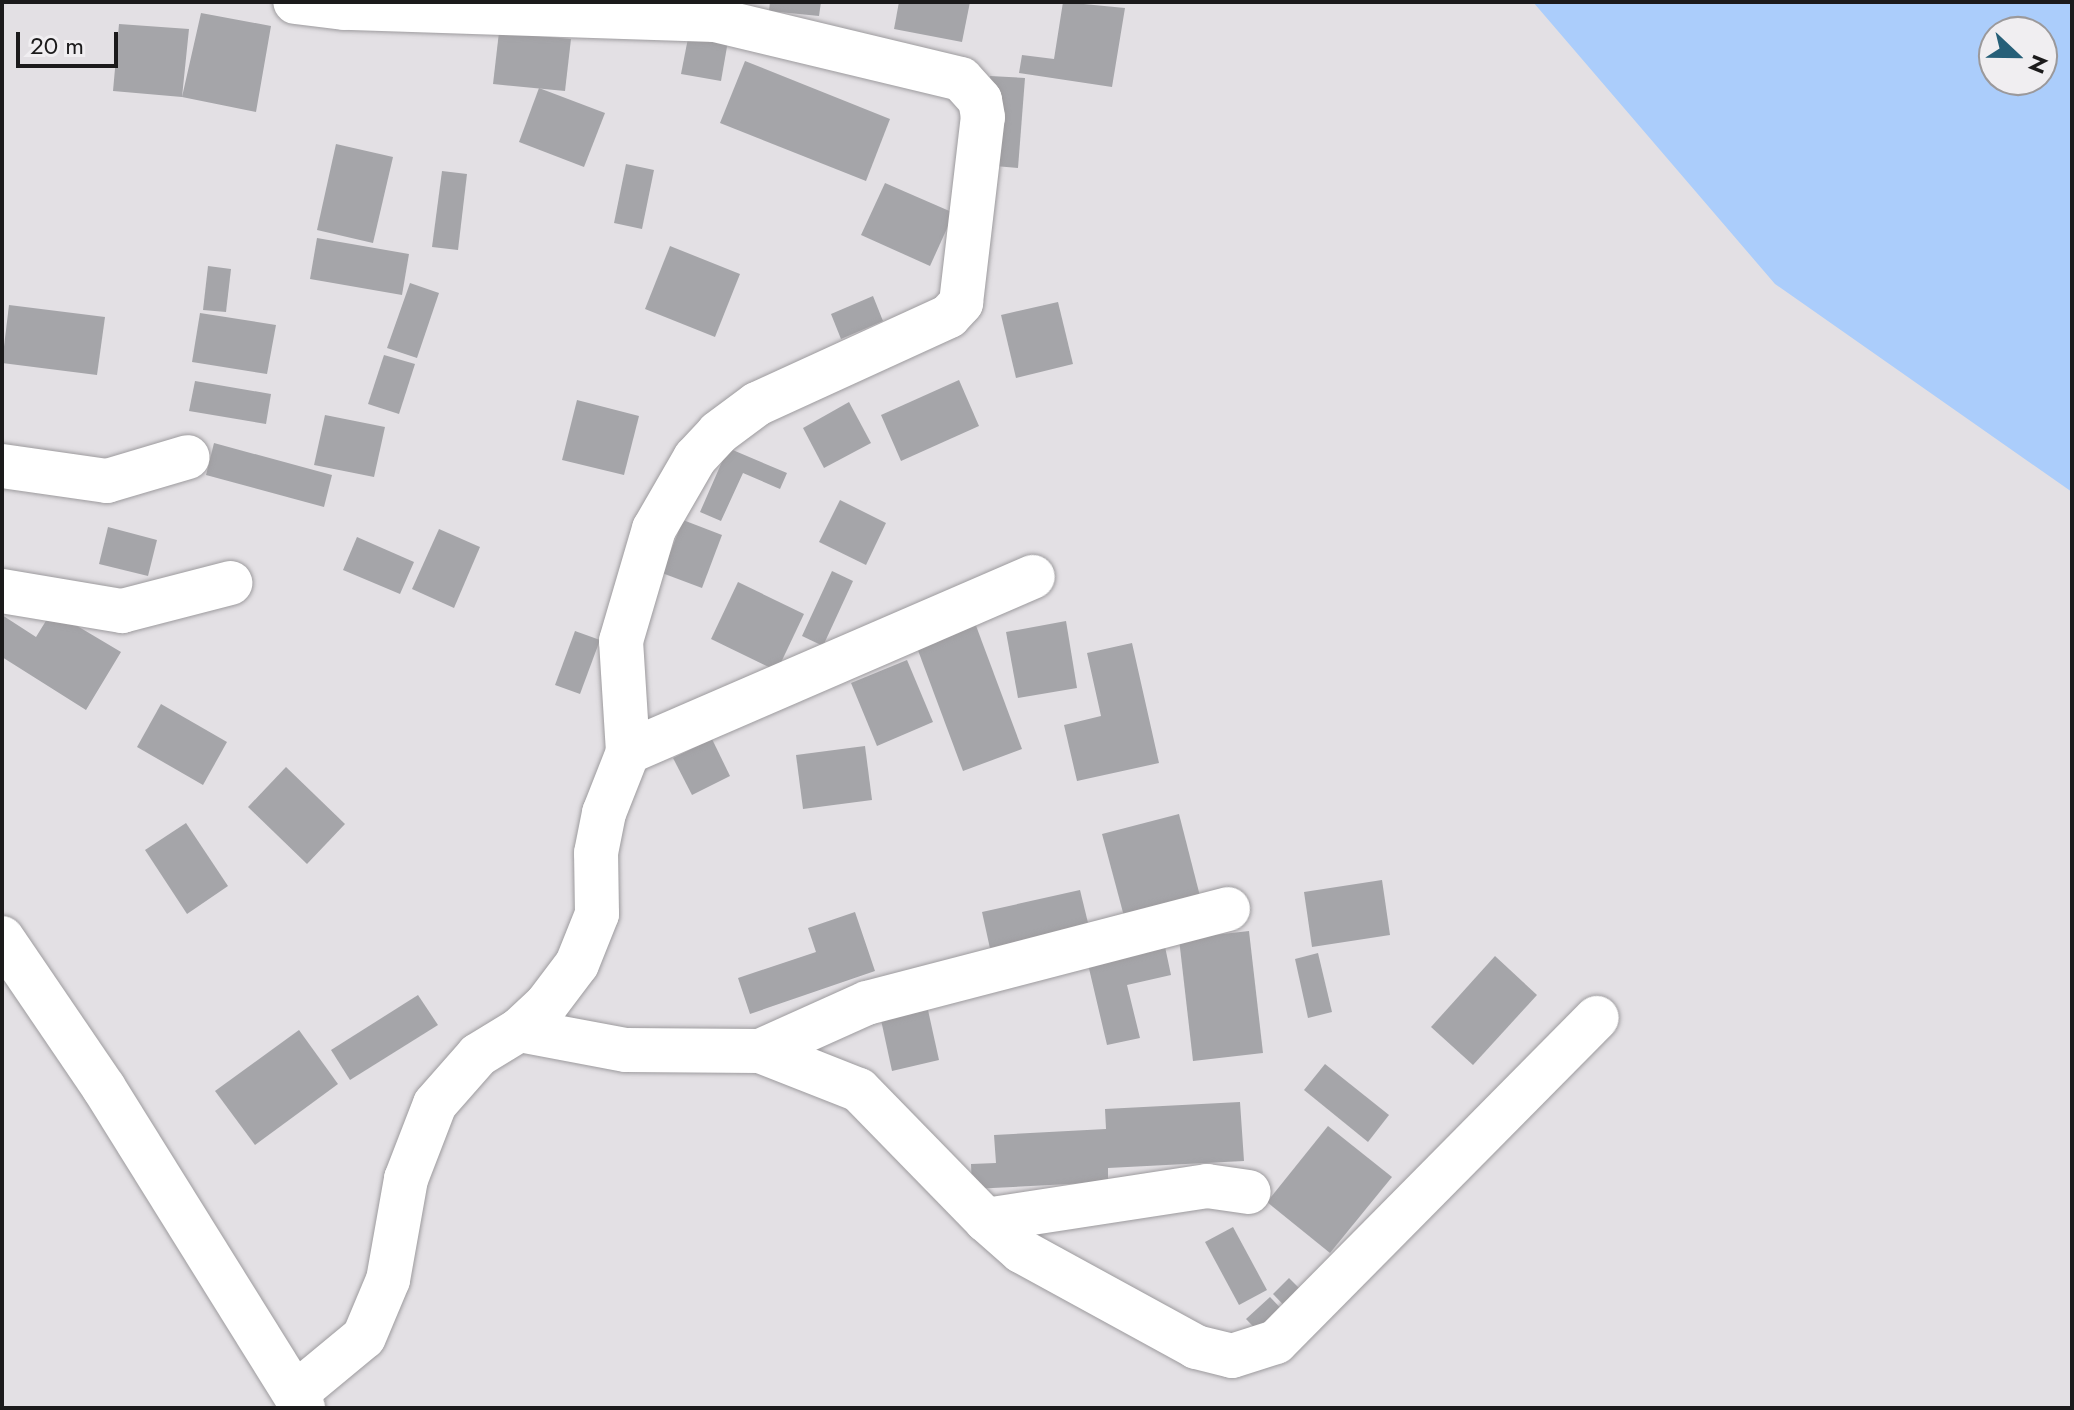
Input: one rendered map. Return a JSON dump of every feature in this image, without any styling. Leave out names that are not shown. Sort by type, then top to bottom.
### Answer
[{"type":"street","points":[[2,938],[104,1088],[299,1401],[364,1337],[388,1280],[406,1179],[435,1104],[478,1055],[519,1030],[546,1005],[577,964],[597,914],[596,853],[604,813],[628,752],[621,641],[654,529],[695,458],[718,433],[757,404],[949,316],[961,303],[983,117],[972,90],[961,79],[717,11],[344,8],[295,2]]},
{"type":"street","points":[[2,466],[107,481],[188,457]]},
{"type":"street","points":[[628,752],[1033,577]]},
{"type":"street","points":[[2,591],[122,611],[230,583]]},
{"type":"street","points":[[760,1051],[867,1003],[1228,909]]},
{"type":"street","points":[[519,1030],[626,1050],[760,1051],[859,1090],[986,1220],[1021,1251],[1196,1347],[1232,1356],[1276,1342],[1597,1018]]},
{"type":"street","points":[[986,1220],[1207,1186],[1249,1192]]},
{"type":"water","points":[[1533,2],[2072,2],[2072,492],[1775,284]]},
{"type":"building","points":[[770,2],[821,2],[819,16],[769,11]]},
{"type":"building","points":[[899,2],[970,2],[962,42],[894,29]]},
{"type":"building","points":[[1063,2],[1125,8],[1112,87],[1019,73],[1022,55],[1054,59]]},
{"type":"building","points":[[201,13],[271,26],[256,112],[182,97]]},
{"type":"building","points":[[119,24],[189,29],[182,97],[113,91]]},
{"type":"building","points":[[499,32],[571,39],[565,91],[493,84]]},
{"type":"building","points":[[689,33],[728,41],[721,81],[681,74]]},
{"type":"building","points":[[745,61],[890,119],[866,181],[720,123]]},
{"type":"building","points":[[990,76],[1025,78],[1018,168],[995,166]]},
{"type":"building","points":[[539,88],[605,113],[584,167],[519,142]]},
{"type":"building","points":[[336,144],[393,157],[373,243],[317,230]]},
{"type":"building","points":[[626,164],[654,170],[642,229],[614,223]]},
{"type":"building","points":[[442,171],[467,174],[458,250],[432,247]]},
{"type":"building","points":[[885,183],[954,213],[930,266],[861,235]]},
{"type":"building","points":[[317,238],[409,254],[402,295],[310,279]]},
{"type":"building","points":[[670,246],[740,274],[715,337],[645,309]]},
{"type":"building","points":[[208,266],[231,269],[226,312],[203,310]]},
{"type":"building","points":[[410,283],[439,293],[417,358],[387,348]]},
{"type":"building","points":[[873,296],[883,321],[841,339],[831,314]]},
{"type":"building","points":[[1058,302],[1073,364],[1016,378],[1001,315]]},
{"type":"building","points":[[9,305],[105,317],[97,375],[2,363]]},
{"type":"building","points":[[200,313],[276,325],[267,374],[192,362]]},
{"type":"building","points":[[384,355],[415,364],[399,414],[368,404]]},
{"type":"building","points":[[959,380],[979,426],[901,461],[881,415]]},
{"type":"building","points":[[195,381],[271,394],[266,424],[189,411]]},
{"type":"building","points":[[577,400],[639,416],[624,475],[562,460]]},
{"type":"building","points":[[849,402],[871,443],[824,468],[803,428]]},
{"type":"building","points":[[325,415],[385,427],[374,477],[314,465]]},
{"type":"building","points":[[214,443],[332,475],[324,507],[206,475]]},
{"type":"building","points":[[728,448],[787,473],[780,489],[743,473],[721,521],[700,512]]},
{"type":"building","points":[[840,500],[886,523],[866,565],[819,542]]},
{"type":"building","points":[[683,520],[722,535],[702,588],[662,573]]},
{"type":"building","points":[[108,527],[157,540],[148,576],[99,564]]},
{"type":"building","points":[[439,529],[480,547],[454,608],[412,589]]},
{"type":"building","points":[[357,537],[414,562],[400,594],[343,570]]},
{"type":"building","points":[[832,571],[853,581],[823,646],[802,636]]},
{"type":"building","points":[[738,582],[804,614],[777,671],[711,639]]},
{"type":"building","points":[[52,611],[121,652],[86,710],[2,657],[2,615],[36,637]]},
{"type":"building","points":[[1066,621],[1077,688],[1018,698],[1006,632]]},
{"type":"building","points":[[975,623],[1022,749],[963,771],[916,645]]},
{"type":"building","points":[[575,631],[600,640],[580,694],[555,685]]},
{"type":"building","points":[[1132,643],[1159,763],[1077,781],[1064,725],[1101,716],[1087,653]]},
{"type":"building","points":[[907,660],[933,722],[877,746],[851,683]]},
{"type":"building","points":[[161,704],[227,742],[203,785],[137,747]]},
{"type":"building","points":[[712,739],[730,776],[692,795],[673,758]]},
{"type":"building","points":[[865,746],[872,800],[803,809],[796,755]]},
{"type":"building","points":[[286,767],[345,824],[307,864],[248,807]]},
{"type":"building","points":[[1179,814],[1201,900],[1125,920],[1102,834]]},
{"type":"building","points":[[186,823],[228,886],[187,914],[145,850]]},
{"type":"building","points":[[1382,880],[1390,935],[1312,947],[1304,892]]},
{"type":"building","points":[[1080,890],[1090,931],[991,953],[982,912]]},
{"type":"building","points":[[855,912],[875,971],[750,1014],[738,978],[816,952],[808,928]]},
{"type":"building","points":[[1249,931],[1263,1053],[1193,1061],[1179,939]]},
{"type":"building","points":[[1164,942],[1171,975],[1127,985],[1140,1038],[1107,1045],[1087,960]]},
{"type":"building","points":[[1318,953],[1332,1012],[1308,1018],[1295,959]]},
{"type":"building","points":[[1495,956],[1537,995],[1473,1065],[1431,1027]]},
{"type":"building","points":[[418,995],[438,1025],[350,1080],[331,1050]]},
{"type":"building","points":[[928,1010],[939,1060],[892,1071],[881,1020]]},
{"type":"building","points":[[299,1030],[338,1084],[255,1145],[215,1091]]},
{"type":"building","points":[[1325,1064],[1389,1115],[1368,1142],[1304,1090]]},
{"type":"building","points":[[1240,1102],[1244,1161],[1108,1168],[1108,1182],[972,1189],[971,1164],[996,1163],[994,1135],[1106,1129],[1105,1109]]},
{"type":"building","points":[[1328,1126],[1392,1177],[1330,1253],[1267,1202]]},
{"type":"building","points":[[1233,1227],[1267,1290],[1239,1305],[1205,1242]]},
{"type":"building","points":[[1289,1278],[1312,1301],[1296,1318],[1273,1294]]},
{"type":"building","points":[[1270,1297],[1290,1318],[1267,1341],[1246,1319]]}]
